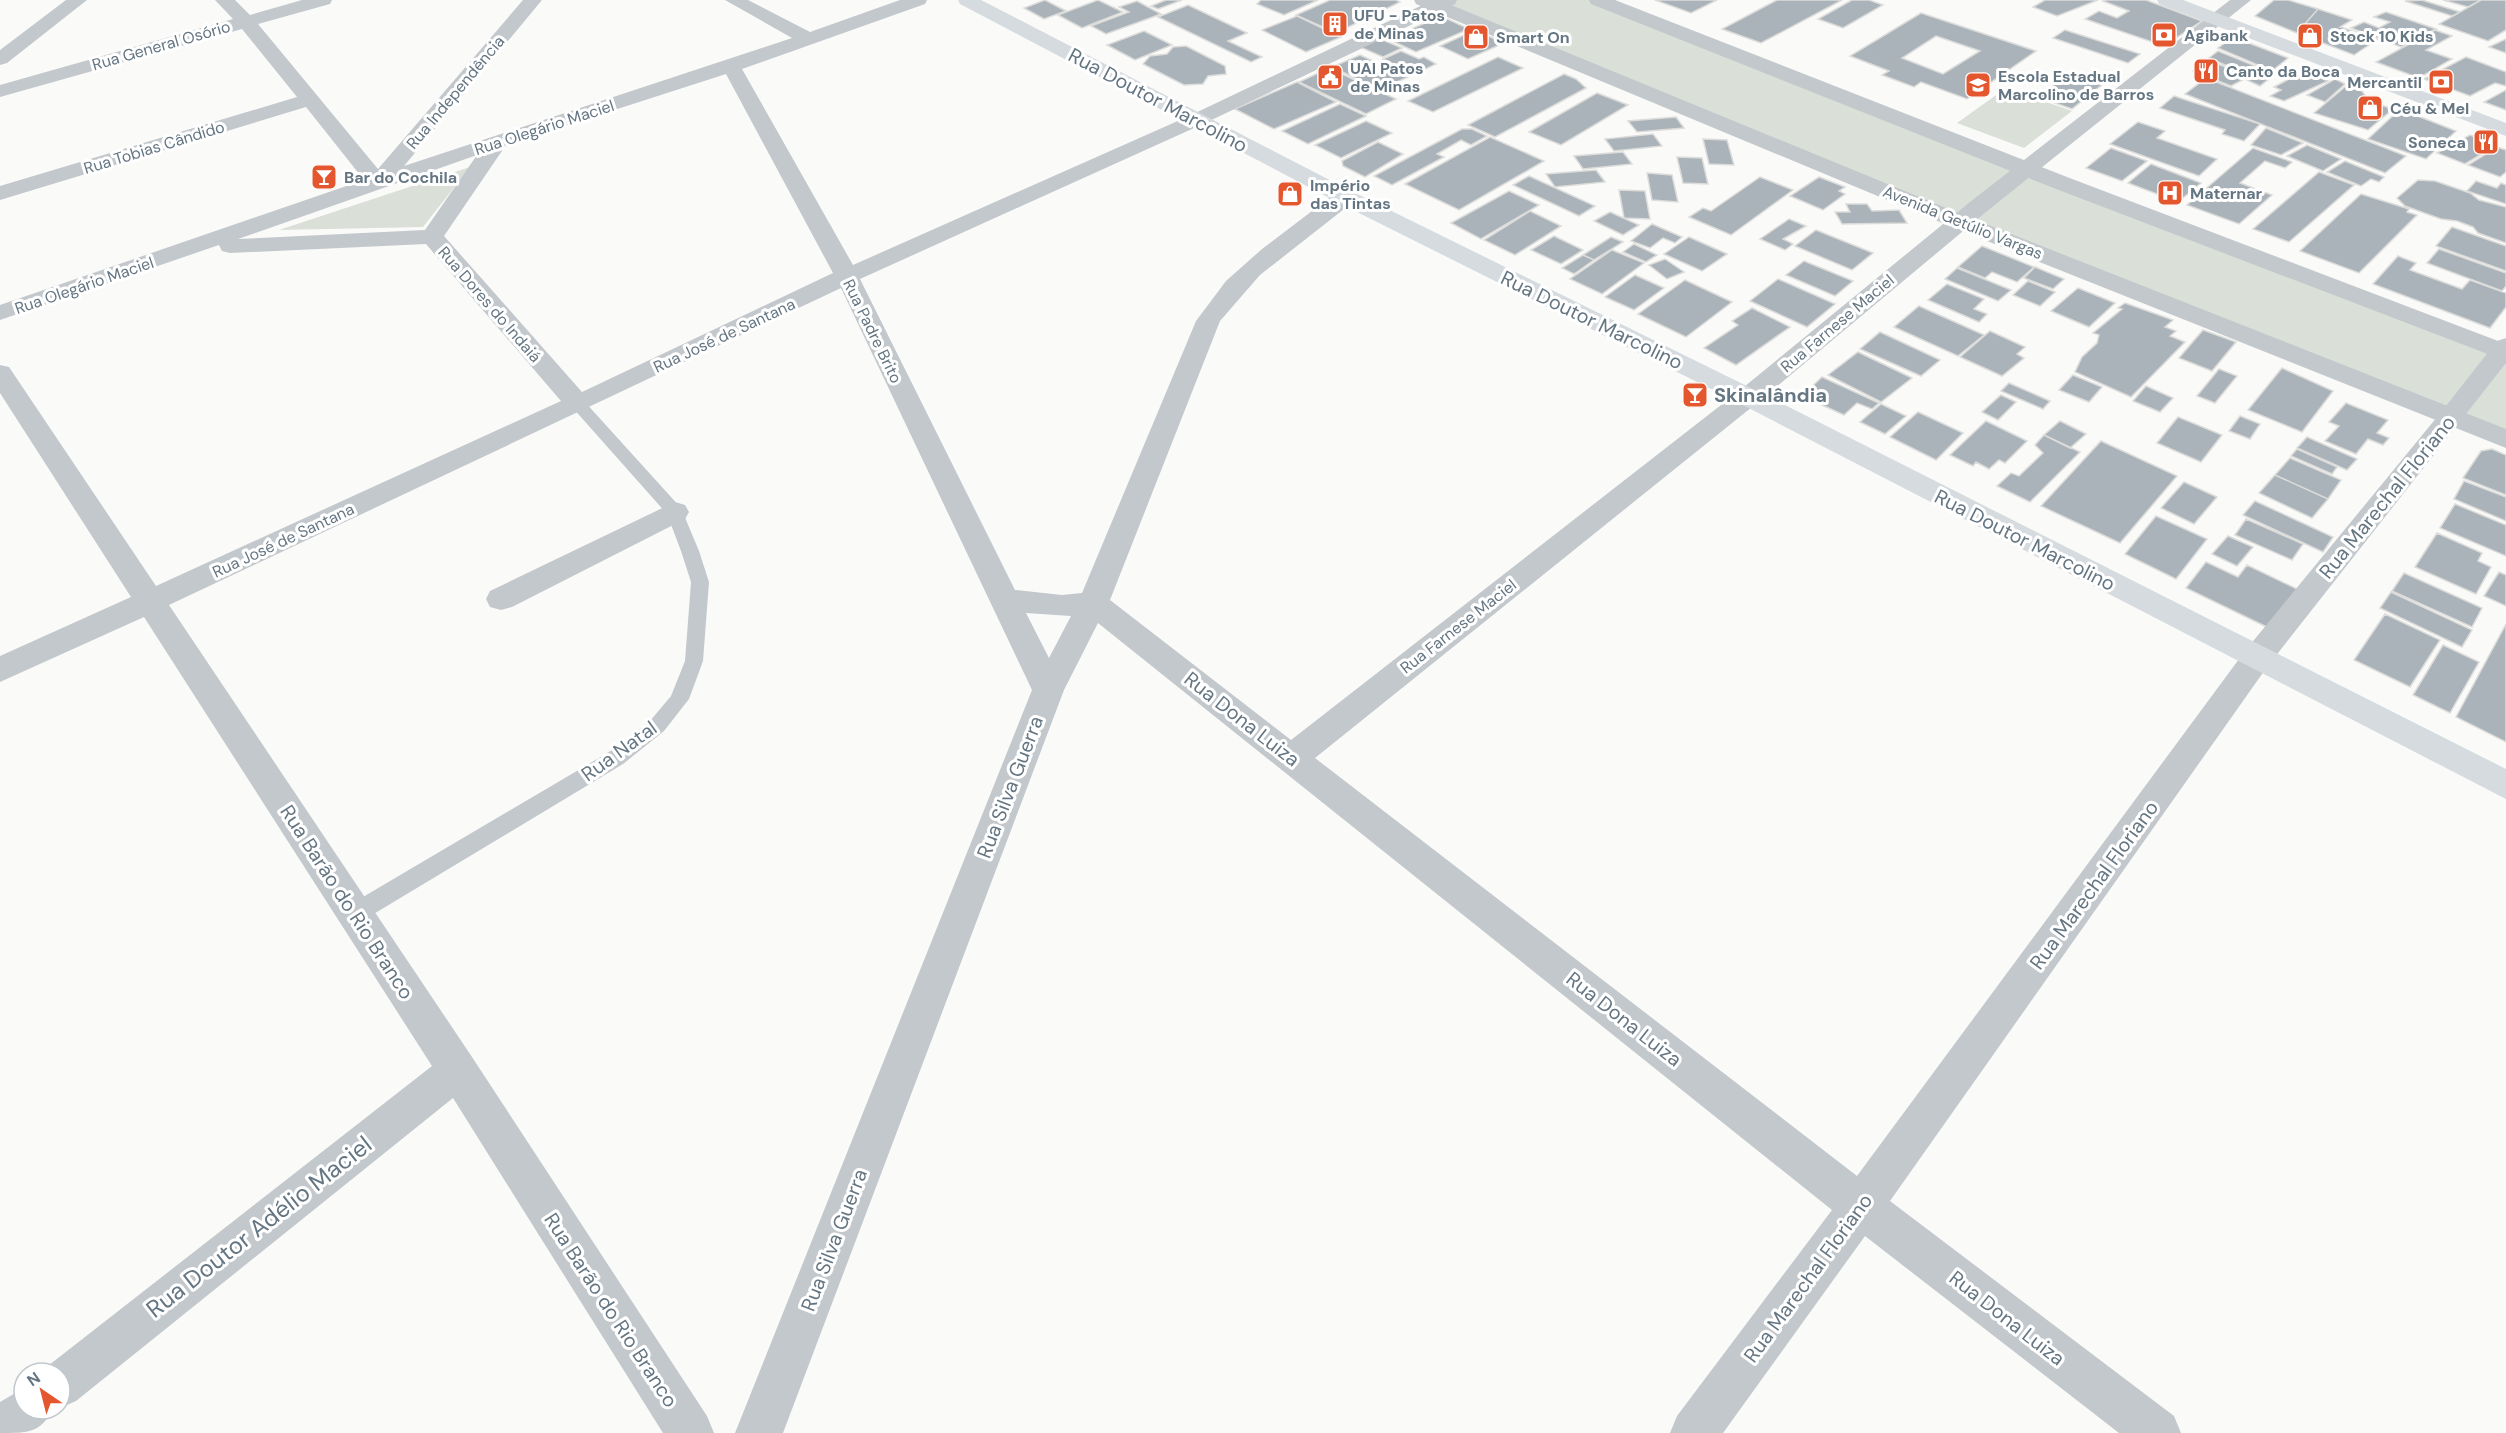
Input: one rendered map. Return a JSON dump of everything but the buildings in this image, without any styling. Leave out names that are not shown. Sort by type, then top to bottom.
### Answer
[{"type":"main road","name":"Rua Doutor Marcolino","points":[[967,0],[1345,197],[1748,397],[2506,785]]},
{"type":"main road","points":[[2166,0],[2506,130]]},
{"type":"street","points":[[0,59],[78,0]]},
{"type":"street","points":[[224,0],[246,21],[308,100],[378,183]]},
{"type":"street","name":"Rua General Osório","points":[[0,91],[323,0]]},
{"type":"street","name":"Rua Independência","points":[[378,183],[533,0]]},
{"type":"street","points":[[735,0],[809,39]]},
{"type":"street","name":"Rua Olegário Maciel","points":[[0,314],[498,141],[731,66],[918,0]]},
{"type":"street","points":[[1598,0],[2026,169],[2505,350]]},
{"type":"street","name":"Rua Farnese Maciel","points":[[1292,758],[1748,397],[2026,169],[2242,0]]},
{"type":"street","name":"Rua José de Santana","points":[[0,670],[578,404],[847,276],[1196,120],[1436,2]]},
{"type":"street","name":"Avenida Getúlio Vargas","points":[[1436,2],[1960,222],[2506,439]]},
{"type":"street","name":"Rua Padre Brito","points":[[731,66],[847,276],[1048,690]]},
{"type":"street","name":"Rua Tobias Cândido","points":[[0,193],[308,100]]},
{"type":"street","name":"Rua Dores do Indaiá","points":[[498,141],[432,237],[578,404]]},
{"type":"street","name":"Rua Silva Guerra","points":[[759,1433],[1048,690],[1093,603],[1208,321],[1220,301],[1239,282],[1345,197]]},
{"type":"street","points":[[193,248],[432,237]]},
{"type":"street","name":"Rua Marechal Floriano","points":[[1694,1433],[2256,659],[2505,350]]},
{"type":"street","name":"Rua Barão do Rio Branco","points":[[0,373],[458,1070],[690,1433]]},
{"type":"street","points":[[501,599],[675,512]]},
{"type":"street","points":[[1005,600],[1062,606],[1093,603]]},
{"type":"street","name":"Rua Dona Luiza","points":[[1093,603],[1861,1206],[2157,1433]]},
{"type":"street","name":"Rua Doutor Adélio Maciel","points":[[72,1376],[458,1070]]},
{"type":"street","points":[[0,1432],[14,1421]]},
{"type":"lane","name":"Rua Natal","points":[[354,914],[616,758],[657,726],[679,699],[694,661],[700,582],[675,512],[578,404]]},
{"type":"shaded area","points":[[1423,0],[1598,0],[2506,353],[2506,439]]},
{"type":"shaded area","points":[[2006,88],[2072,111],[2024,148],[1957,123]]},
{"type":"shaded area","points":[[470,167],[423,227],[279,230]]},
{"type":"place","name":"UFU - Patos de Minas","points":[[1335,24]]},
{"type":"place","name":"Agibank","points":[[2164,35]]},
{"type":"place","name":"Stock 10 Kids","points":[[2310,36]]},
{"type":"place","name":"Smart On","points":[[1476,37]]},
{"type":"place","name":"Canto da Boca","points":[[2206,71]]},
{"type":"place","name":"UAI Patos de Minas","points":[[1330,77]]},
{"type":"place","name":"Mercantil","points":[[2441,82]]},
{"type":"place","name":"Escola Estadual Marcolino de Barros","points":[[1978,85]]},
{"type":"place","name":"Céu & Mel","points":[[2370,108]]},
{"type":"place","name":"Soneca","points":[[2486,142]]},
{"type":"place","name":"Bar do Cochila","points":[[324,177]]},
{"type":"place","name":"Maternar","points":[[2170,193]]},
{"type":"place","name":"Império das Tintas","points":[[1290,194]]},
{"type":"place","name":"Skinalândia","points":[[1695,395]]}]
